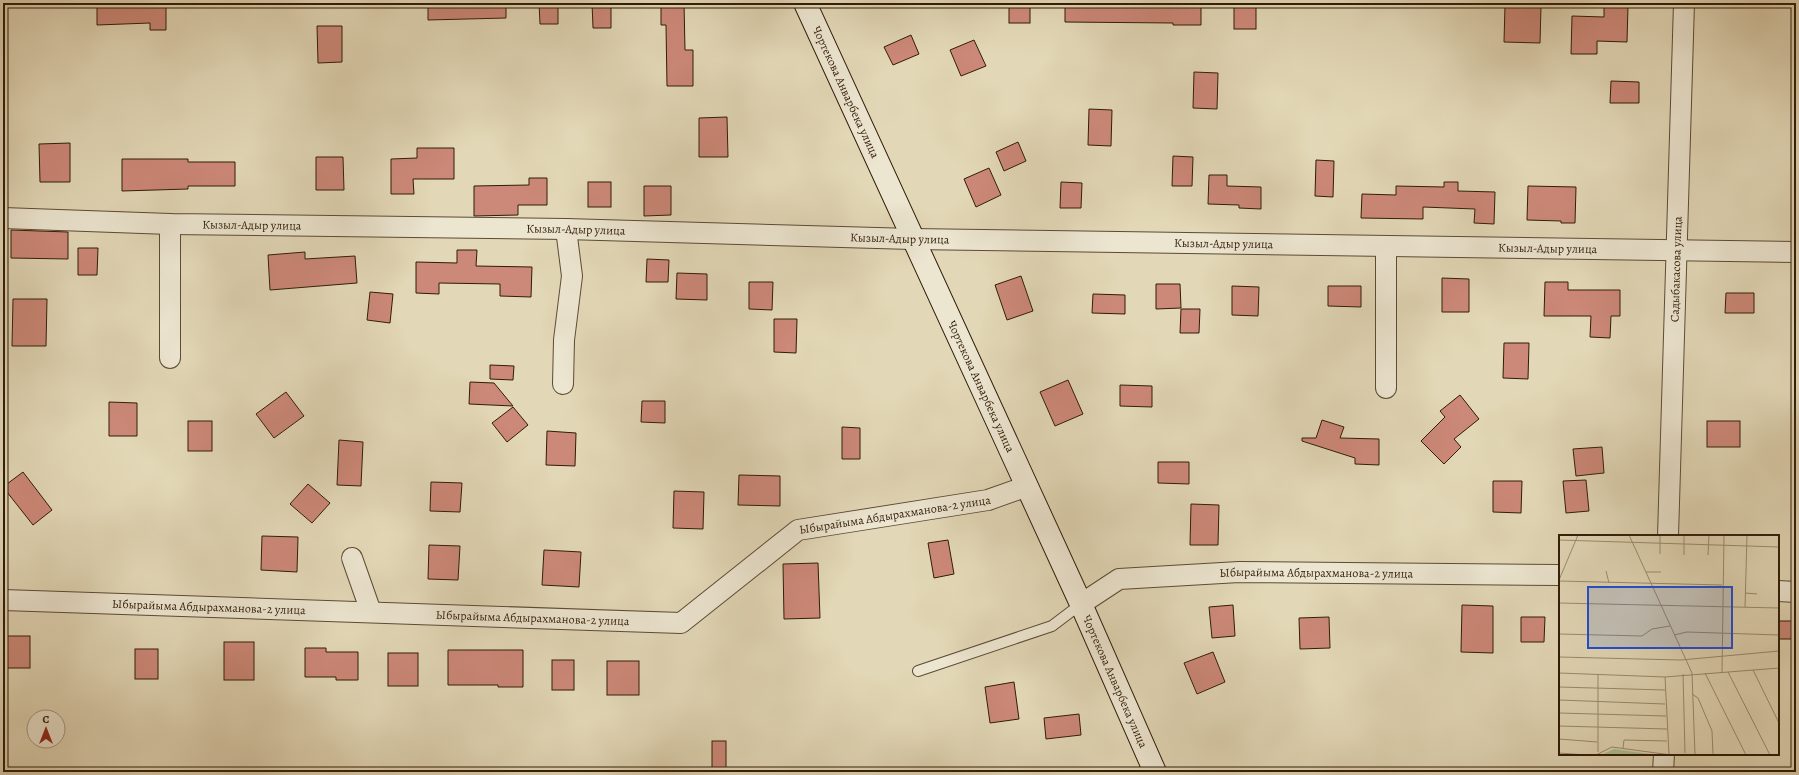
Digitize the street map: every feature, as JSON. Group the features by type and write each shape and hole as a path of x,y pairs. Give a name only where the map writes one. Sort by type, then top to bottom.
{"street":[{"name":"Чортекова Анварбека улица","path":"805,3 912,239 1081,604 1155,772"},
{"name":"Садыбакасова улица","path":"1668,535 1684,3"},
{"name":"Кызыл-Адыр улица","path":"3,218 170,224 566,229 912,239 1796,252"},
{"path":"170,224 170,358"},
{"path":"563,384 564,340 572,276 566,229"},
{"path":"1386,247 1386,388"},
{"name":"Ыбырайыма Абдырахманова-2 улица","path":"3,600 682,623 798,530 988,500 1026,487"},
{"path":"352,558 371,612"},
{"name":"Ыбырайыма Абдырахманова-2 улица","path":"1081,604 1119,579 1239,572 1559,575"},
{"path":"1779,591 1796,592"},
{"path":"1663,772 1664,755"}],"lane":[{"path":"918,671 1052,626 1081,604"}],"building":[{"path":"97,3 166,3 166,30 150,30 150,23 97,25"},
{"path":"428,3 506,3 506,18 428,20"},
{"path":"539,3 558,3 558,24 540,24"},
{"path":"592,3 611,3 611,28 593,28"},
{"path":"661,3 684,3 685,50 693,50 693,86 667,86 666,25 661,25"},
{"path":"1009,3 1030,3 1030,23 1009,23"},
{"path":"1065,3 1201,3 1201,25 1173,25 1173,23 1065,22"},
{"path":"1234,3 1256,3 1256,29 1234,29"},
{"path":"1505,5 1541,6 1540,43 1504,42"},
{"path":"1604,6 1628,6 1627,42 1597,41 1597,54 1571,54 1572,16 1604,17"},
{"path":"317,26 342,26 342,62 318,63"},
{"path":"911,35 919,54 893,65 884,47"},
{"path":"974,40 986,66 961,76 950,50"},
{"path":"1194,72 1218,73 1217,109 1193,108"},
{"path":"1611,81 1639,82 1639,103 1610,103"},
{"path":"1089,109 1112,110 1111,146 1088,145"},
{"path":"727,117 728,157 699,157 699,118"},
{"path":"1018,142 1026,161 1004,171 996,152"},
{"path":"70,143 70,182 40,182 39,144"},
{"path":"417,148 454,148 454,179 413,179 414,194 391,194 391,159 417,158"},
{"path":"1173,156 1193,157 1192,186 1172,186"},
{"path":"316,157 343,157 344,190 316,190"},
{"path":"122,159 188,159 188,162 235,162 235,186 188,186 188,189 122,191"},
{"path":"1316,160 1334,161 1333,197 1315,196"},
{"path":"989,168 1001,195 976,207 964,179"},
{"path":"1209,175 1227,175 1227,186 1261,187 1261,209 1239,208 1239,205 1208,204"},
{"path":"529,178 547,178 547,205 518,205 518,215 474,216 474,186 529,185"},
{"path":"588,182 611,182 611,207 588,207"},
{"path":"1061,182 1082,183 1081,208 1060,208"},
{"path":"1444,182 1458,182 1458,191 1495,192 1494,224 1474,223 1475,209 1423,207 1423,219 1361,218 1362,194 1396,195 1396,186 1444,187"},
{"path":"644,186 671,186 671,215 644,216"},
{"path":"1528,186 1576,187 1575,223 1527,220"},
{"path":"11,230 68,232 68,259 11,258"},
{"path":"78,248 98,248 97,275 78,275"},
{"path":"457,250 477,250 476,266 532,267 531,297 500,296 500,284 439,283 439,294 416,293 416,262 457,263"},
{"path":"305,252 305,259 355,256 357,283 270,290 268,255"},
{"path":"647,259 669,260 668,282 646,282"},
{"path":"677,273 707,274 707,300 676,299"},
{"path":"1021,276 1033,311 1007,320 995,285"},
{"path":"1442,278 1469,279 1469,312 1442,312"},
{"path":"749,282 773,282 772,310 749,309"},
{"path":"1545,282 1568,282 1568,290 1620,290 1620,316 1611,316 1610,338 1590,337 1591,316 1544,316"},
{"path":"1156,284 1180,284 1181,308 1156,309"},
{"path":"1232,286 1259,287 1258,316 1232,315"},
{"path":"1328,286 1361,286 1361,307 1328,306"},
{"path":"370,292 393,294 390,323 367,320"},
{"path":"1726,293 1754,293 1754,313 1725,313"},
{"path":"1093,294 1125,295 1125,314 1092,313"},
{"path":"13,299 47,299 46,346 12,346"},
{"path":"1181,309 1200,309 1199,333 1180,333"},
{"path":"774,319 797,319 796,353 774,352"},
{"path":"1504,343 1529,343 1528,379 1503,378"},
{"path":"490,365 514,366 513,380 490,379"},
{"path":"1068,380 1083,414 1055,426 1040,392"},
{"path":"470,382 494,383 513,406 469,404"},
{"path":"1120,385 1152,386 1152,407 1120,406"},
{"path":"286,392 304,416 274,438 256,414"},
{"path":"1460,395 1479,419 1454,439 1461,447 1444,464 1421,441 1445,417 1440,411"},
{"path":"642,401 665,401 665,423 641,422"},
{"path":"109,402 137,403 137,436 109,436"},
{"path":"513,407 528,425 507,442 492,423"},
{"path":"1322,420 1344,427 1340,438 1379,439 1379,465 1355,464 1355,458 1302,441 1302,438 1316,438"},
{"path":"188,421 212,421 212,451 188,451"},
{"path":"1707,421 1740,421 1740,447 1707,447"},
{"path":"842,427 860,428 860,459 842,459"},
{"path":"547,431 576,433 575,466 546,465"},
{"path":"339,440 363,442 361,486 337,485"},
{"path":"1602,447 1604,473 1576,476 1573,449"},
{"path":"1158,462 1189,462 1189,484 1158,483"},
{"path":"23,472 52,510 33,525 3,487"},
{"path":"739,475 780,476 780,506 738,505"},
{"path":"1586,480 1589,511 1566,513 1563,481"},
{"path":"1493,481 1522,481 1521,513 1493,512"},
{"path":"431,482 462,483 460,512 430,511"},
{"path":"308,484 330,503 312,523 290,504"},
{"path":"674,491 704,492 703,529 673,528"},
{"path":"1191,504 1219,505 1218,545 1190,545"},
{"path":"262,536 298,537 297,572 261,570"},
{"path":"948,540 954,574 934,578 928,543"},
{"path":"429,545 460,546 458,580 428,579"},
{"path":"544,550 581,552 579,587 542,585"},
{"path":"818,563 820,618 784,619 783,564"},
{"path":"1233,605 1235,636 1212,638 1209,607"},
{"path":"1462,605 1493,606 1493,653 1461,652"},
{"path":"1329,617 1330,648 1300,649 1299,618"},
{"path":"1521,617 1545,617 1544,642 1521,642"},
{"path":"1779,621 1796,621 1796,639 1779,639"},
{"path":"3,636 30,636 30,668 3,668"},
{"path":"224,642 254,642 254,680 224,680"},
{"path":"305,648 326,648 326,652 358,652 358,680 336,680 336,677 305,677"},
{"path":"135,649 158,649 158,679 135,679"},
{"path":"448,650 523,650 523,687 498,687 498,685 448,685"},
{"path":"1213,652 1225,682 1197,694 1184,663"},
{"path":"388,653 418,653 418,686 388,686"},
{"path":"552,660 574,660 574,690 552,690"},
{"path":"607,661 639,661 639,695 607,695"},
{"path":"1014,682 1019,719 990,723 985,687"},
{"path":"1079,714 1081,735 1046,739 1044,718"},
{"path":"712,741 726,741 726,772 712,772"}]}
